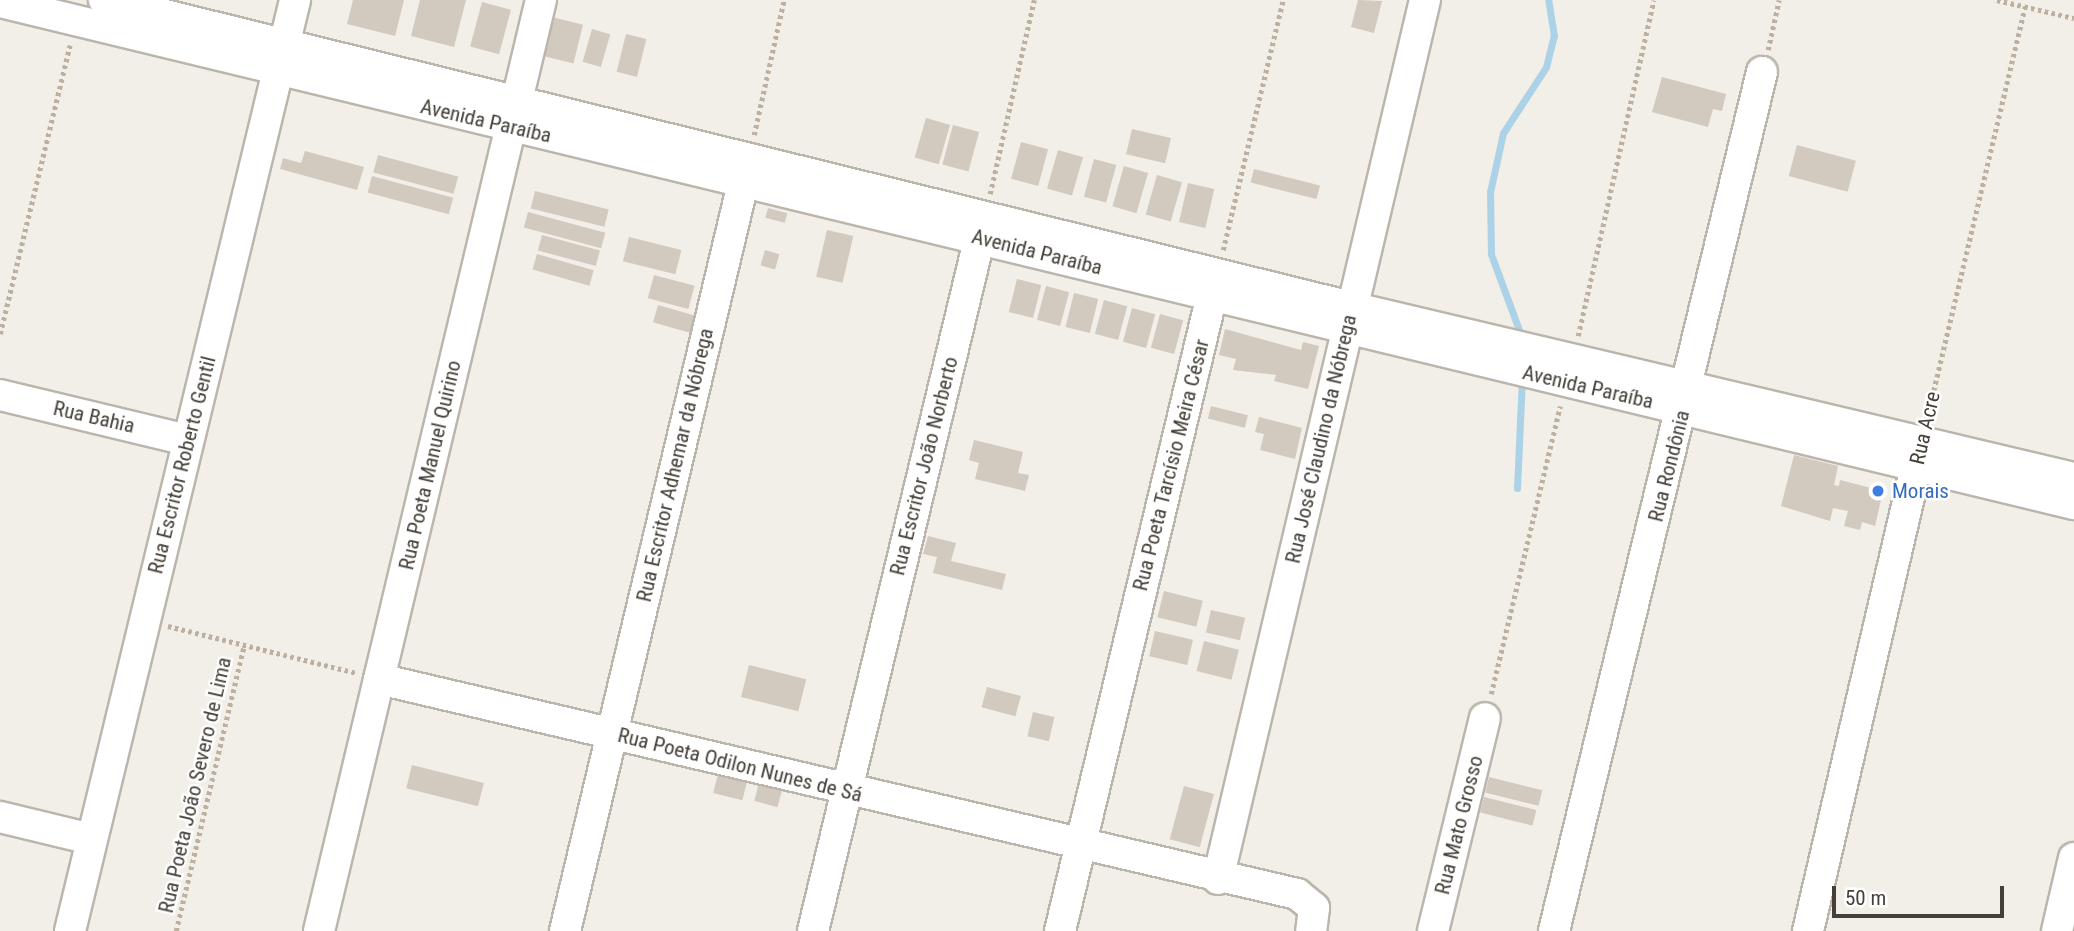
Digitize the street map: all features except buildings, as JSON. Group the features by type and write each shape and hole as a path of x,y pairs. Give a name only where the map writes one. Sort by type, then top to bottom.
{"street":[{"name":"Avenida Paraíba","path":"104,0 282,57"},
{"name":"Rua Escritor Roberto Gentil","path":"70,931 295,0"},
{"name":"Rua Poeta Manuel Quirino","path":"319,931 541,0"},
{"name":"Rua José Claudino da Nóbrega","path":"1218,879 1425,0"},
{"name":"Avenida Paraíba","path":"0,2 76,21 282,57 1514,358 1554,363 1919,452 2074,478"},
{"name":"Rua Rondônia","path":"1554,931 1687,397 1762,72"},
{"name":"Rua Escritor Adhemar da Nóbrega","path":"565,931 746,169"},
{"name":"Rua Escritor João Norberto","path":"813,931 983,227"},
{"name":"Rua Poeta Tarcísio Meira César","path":"1060,931 1215,284"},
{"name":"Rua Bahia","path":"0,395 188,440"},
{"name":"Avenida Paraíba","path":"1919,452 2074,504"},
{"name":"Rua Acre","path":"1808,931 1919,452"},
{"name":"Rua Poeta Odilon Nunes de Sá","path":"379,679 1218,879 1304,897 1314,908 1311,929"},
{"name":"Rua Mato Grosso","path":"1433,931 1485,718"},
{"path":"0,817 92,839"},
{"path":"2057,931 2074,858"}],"path":[{"path":"746,169 784,0"},
{"path":"983,227 1034,0"},
{"path":"1215,284 1283,0"},
{"path":"1762,72 1779,0"},
{"path":"1997,0 2074,18"},
{"name":"Rua Acre","path":"1919,452 2025,7"},
{"path":"0,334 76,21"},
{"path":"144,619 379,679"},
{"name":"Rua Poeta João Severo de Lima","path":"176,931 244,646"}],"waterway":[{"path":"1522,338 1491,254 1490,192 1503,133 1546,67 1554,36 1548,0"},
{"path":"1517,488 1522,377"}],"place":[{"name":"Morais","path":"1878,491"}]}
